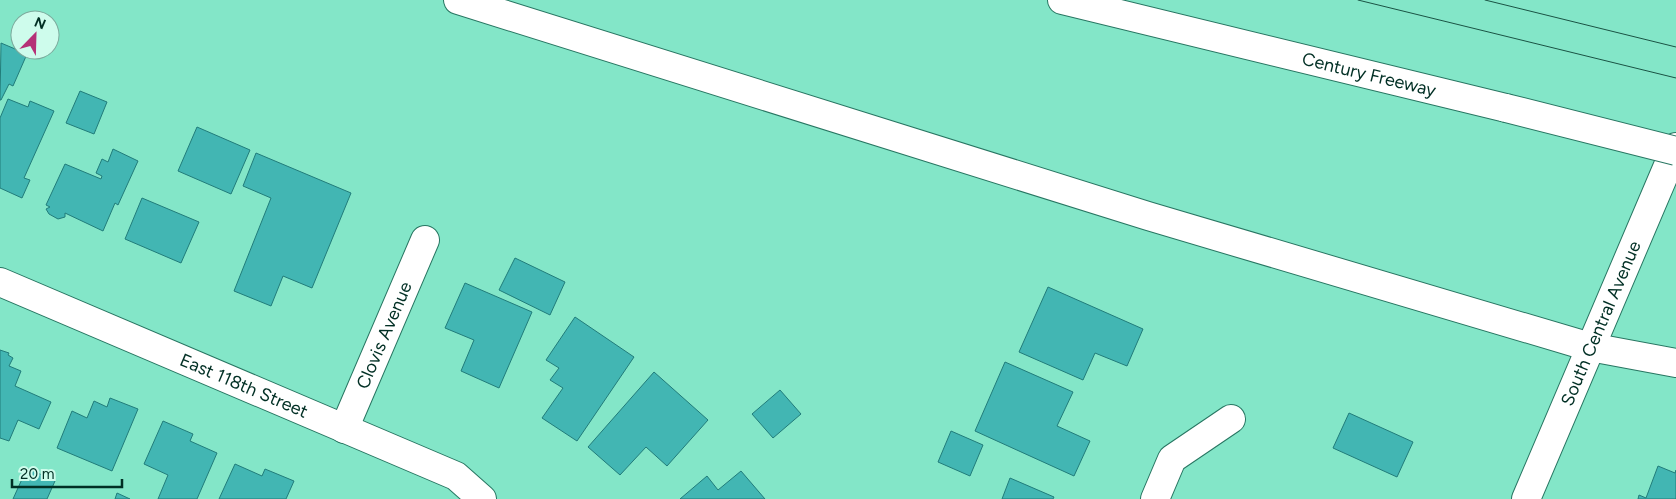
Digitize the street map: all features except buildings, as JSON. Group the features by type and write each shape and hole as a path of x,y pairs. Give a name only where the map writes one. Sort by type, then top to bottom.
{"main road":[{"path":"458,0 1148,216 1590,347 1676,363"},
{"name":"Century Freeway","path":"1062,0 1676,149"},
{"name":"South Central Avenue","path":"1526,499 1676,149"},
{"name":"Clovis Avenue","path":"344,429 425,240"},
{"name":"East 118th Street","path":"0,282 456,476 482,499"},
{"path":"1155,499 1172,459 1231,419"}],"tram line":[{"path":"1358,0 1676,78"},
{"path":"1485,0 1676,47"}]}
